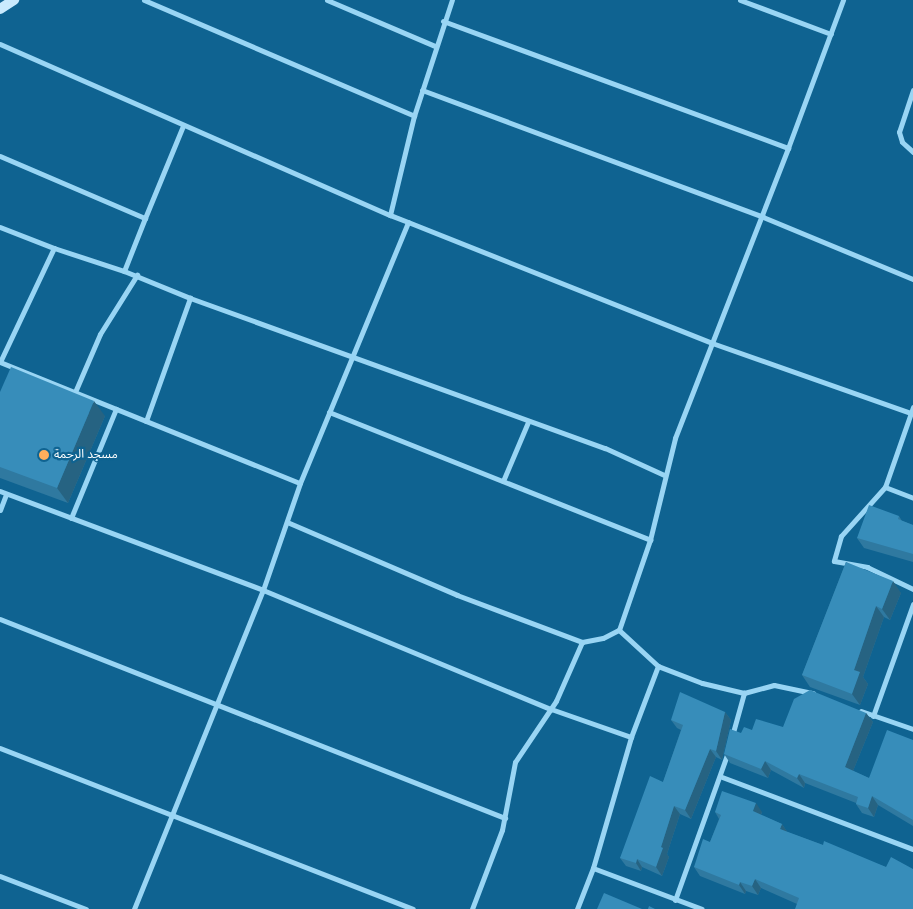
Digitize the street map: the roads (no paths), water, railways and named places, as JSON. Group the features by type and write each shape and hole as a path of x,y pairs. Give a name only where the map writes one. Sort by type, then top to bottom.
{"street":[{"path":"0,9 14,0"},
{"path":"144,0 414,116"},
{"path":"327,0 434,46"},
{"path":"390,215 414,116 434,46 452,0"},
{"path":"740,0 831,34"},
{"path":"287,522 458,595 582,642 603,638 618,630 650,540 664,475 712,343 763,217 843,0"},
{"path":"443,21 788,148"},
{"path":"0,44 183,126 390,215 712,343 912,410 885,487 841,536 834,561 867,567 913,589"},
{"path":"422,90 763,217 913,279"},
{"path":"913,90 899,132 902,142 913,152"},
{"path":"124,271 183,126"},
{"path":"0,156 145,218"},
{"path":"134,909 263,590 300,482 408,222"},
{"path":"0,228 137,275 190,298 353,356 528,422 605,448 664,475"},
{"path":"54,248 0,362 300,482"},
{"path":"75,392 100,334 137,275"},
{"path":"146,421 190,298"},
{"path":"71,518 116,409"},
{"path":"329,412 650,540"},
{"path":"504,482 528,422"},
{"path":"885,487 913,498"},
{"path":"0,491 263,590 551,709 631,737"},
{"path":"0,510 6,494"},
{"path":"873,716 913,604"},
{"path":"0,619 217,707 504,818"},
{"path":"618,630 658,666 702,683 744,693 780,685 818,695"},
{"path":"472,909 504,818 515,762 551,709 582,642"},
{"path":"577,909 593,868 631,737 658,666"},
{"path":"732,740 744,693"},
{"path":"855,709 913,729"},
{"path":"0,748 413,909"},
{"path":"675,900 722,777 729,749"},
{"path":"722,777 913,849"},
{"path":"593,868 702,909"},
{"path":"0,876 86,909"}],"place":[{"name":"مسجد الرحمة","path":"44,455"}]}
